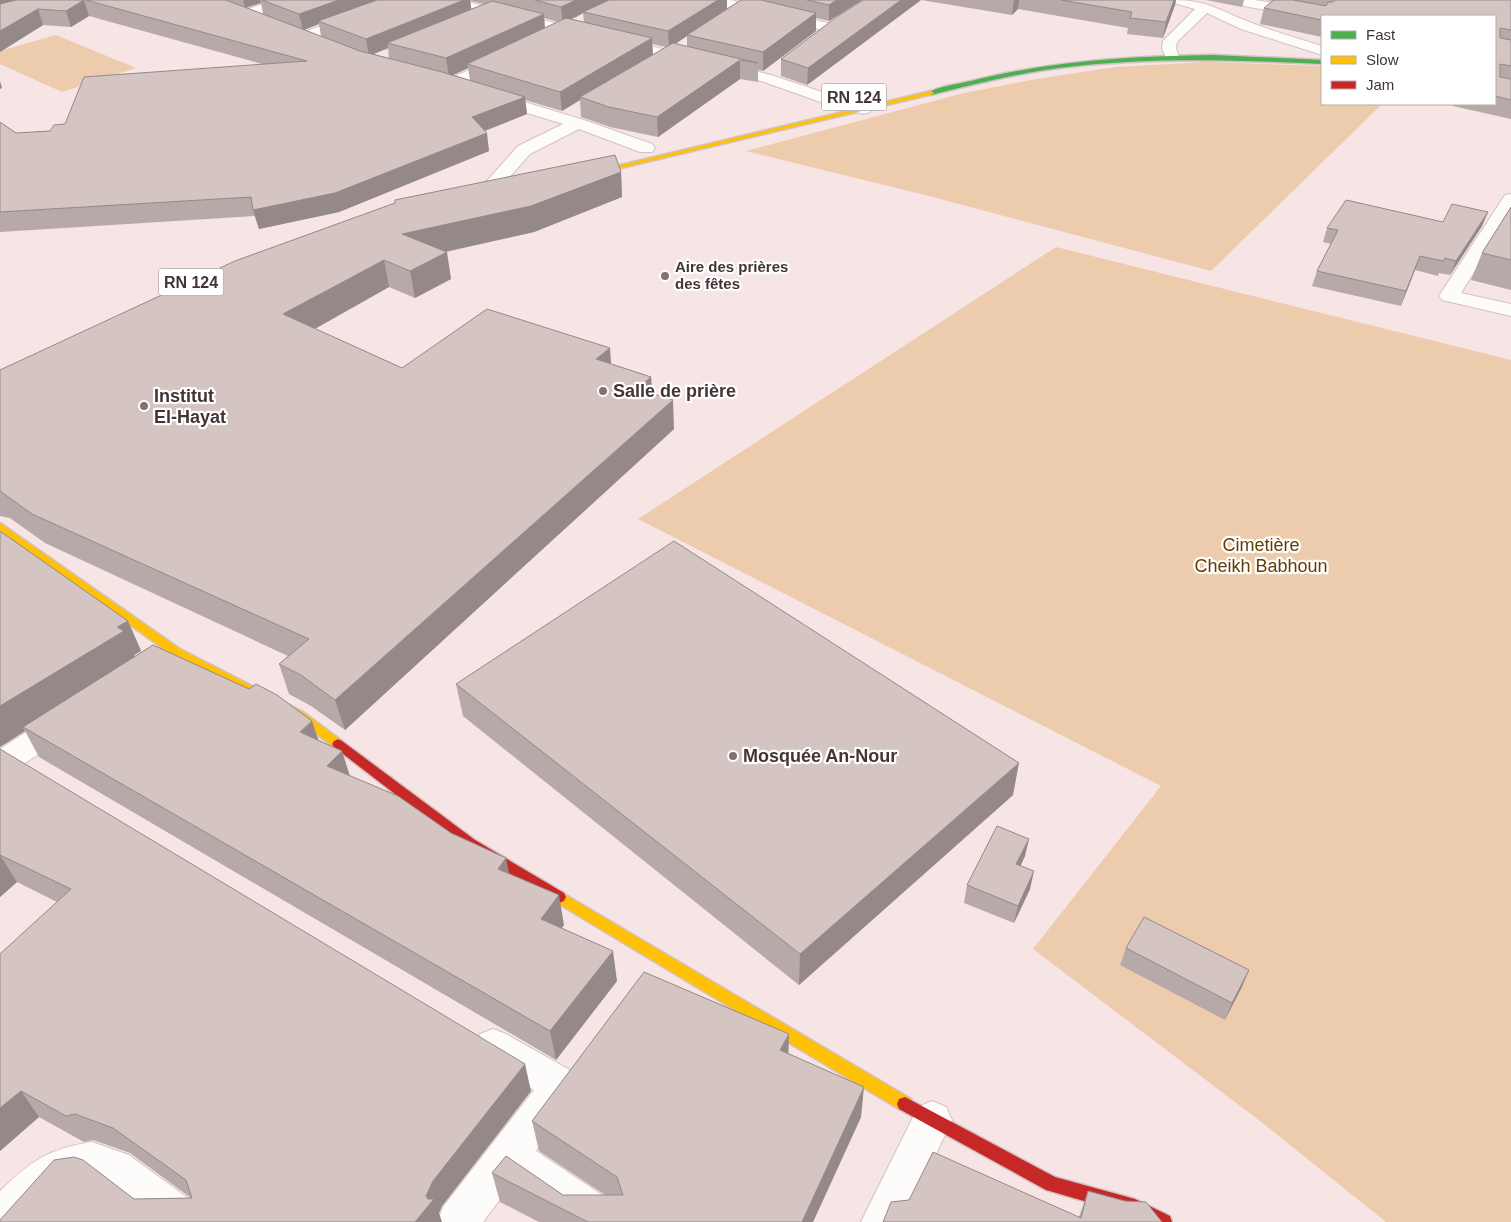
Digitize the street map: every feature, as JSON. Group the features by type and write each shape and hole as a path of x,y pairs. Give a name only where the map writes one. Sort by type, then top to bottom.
{"main road":[{"name":"RN 124","path":"1014,61 1087,53 1267,50 1321,54"},
{"name":"RN 124","path":"568,179 864,102 1029,70 1170,53 1321,62"},
{"name":"RN 124","path":"816,107 835,102"},
{"path":"579,164 651,147"},
{"path":"491,191 511,181"},
{"path":"0,526 176,652 299,715 470,844 650,968 1052,1184 1143,1217"}],"street":[{"path":"244,15 288,0"},
{"path":"303,37 406,0"},
{"path":"442,0 562,30 673,54 766,78 835,102 864,102"},
{"path":"713,0 748,3 831,28"},
{"path":"1179,0 1205,7 1246,26 1321,50"},
{"path":"1228,18 1251,1 1321,16"},
{"path":"473,20 512,3"},
{"path":"726,17 748,3"},
{"path":"1170,53 1172,38 1205,7"},
{"path":"229,9 269,25"},
{"path":"545,39 586,19"},
{"path":"817,39 845,19"},
{"path":"286,31 328,47"},
{"path":"656,64 688,43"},
{"path":"451,84 519,51"},
{"path":"766,78 780,67"},
{"path":"433,80 574,117 651,147"},
{"path":"491,191 524,150 574,117"},
{"path":"1511,200 1449,296 1511,310"},
{"path":"151,668 176,652"},
{"path":"15,765 84,710"},
{"path":"467,1030 561,1086"},
{"path":"458,1222 584,1056"},
{"path":"882,1222 932,1120"},
{"path":"508,1156 605,1222"},
{"path":"0,1219 36,1184 64,1166 92,1161 115,1169 184,1222"}],"green space":[{"path":"56,35 136,68 62,92 0,64 0,51"},
{"path":"1206,62 1321,66 1321,105 1381,105 1211,271 929,196 746,151 964,93 1036,79 1115,67"},
{"name":"Cimetière Cheikh Babhoun","path":"1056,247 1511,360 1511,1222 1386,1222 1260,1121 1033,949 1161,786 638,519"}],"building":[{"path":"16,0 84,0 66,11 38,9 0,31 0,4"},
{"path":"86,0 226,0 360,51 442,72 525,97 472,117 487,133 335,193 253,210 251,197 0,212 0,122 16,133 50,131 54,125 65,124 84,77 307,61"},
{"path":"262,0 339,0 299,14"},
{"path":"377,0 464,0 366,39 318,21"},
{"path":"535,0 576,0 561,7"},
{"path":"609,0 718,0 668,31 583,12"},
{"path":"741,0 761,0 816,13 763,52 687,35"},
{"path":"807,0 837,0 829,5"},
{"path":"863,0 901,0 808,68 781,59 838,16"},
{"path":"1061,0 1174,0 1166,22 1130,18 1132,12"},
{"path":"1274,0 1293,0 1326,6 1328,2 1335,0 1511,0 1511,30 1500,28 1500,38 1511,40 1511,66 1500,64 1500,77 1511,79 1511,100 1496,96 1496,15 1321,15 1321,20 1264,8"},
{"path":"492,1 544,14 446,58 387,43"},
{"path":"566,18 652,38 560,92 467,64"},
{"path":"673,43 758,63 740,60 657,117 609,107 580,97"},
{"path":"615,155 621,172 531,206 402,234 447,252 410,271 384,260 283,314 402,368 487,309 610,348 596,359 651,377 637,389 673,400 335,700 301,675 279,664 309,639 32,514 0,491 0,370 235,261 395,203 395,200"},
{"path":"1346,200 1443,222 1452,204 1488,212 1456,261 1445,258 1443,261 1420,256 1406,291 1317,271 1338,230 1327,228"},
{"path":"1511,207 1511,260 1482,253"},
{"path":"0,531 128,621 117,627 124,631 0,706"},
{"name":"Mosquée An-Nour","path":"674,541 1019,763 800,954 456,684"},
{"path":"153,645 249,689 256,684 277,695 312,721 300,732 342,751 327,766 398,796 451,833 506,858 498,869 559,895 541,919 613,951 550,1031 23,727"},
{"path":"0,749 525,1064 433,1181 426,1196 428,1199 434,1199 415,1222 0,1222 54,1160 74,1157 83,1160 134,1199 192,1198 186,1180 113,1128 75,1114 66,1116 21,1091 0,1108 0,954 71,889 0,855"},
{"path":"997,826 1029,839 1016,864 1034,871 1018,906 967,885"},
{"path":"1144,917 1249,970 1232,1003 1126,948"},
{"path":"644,972 789,1034 780,1050 864,1087 802,1222 588,1222 492,1173 506,1156 563,1195 623,1195 617,1177 532,1121"},
{"path":"933,1152 1081,1218 1088,1191 1125,1201 1146,1202 1162,1222 883,1222 891,1202 909,1200"}],"traffic: fast":[{"path":"931,93 1018,72 1103,61 1213,57 1321,62"}],"traffic: slow":[{"path":"583,175 931,93"},
{"path":"0,526 176,652 299,715 338,744"},
{"path":"559,897 905,1104"}],"traffic: jam":[{"path":"338,744 470,844 559,897"},
{"path":"905,1104 1052,1184 1135,1207 1164,1222"}],"place":[{"name":"Aire des prières des fêtes","path":"665,276"},
{"name":"Salle de prière","path":"603,391"},
{"name":"Institut El-Hayat","path":"144,406"},
{"name":"Mosquée An-Nour","path":"733,756"}]}
